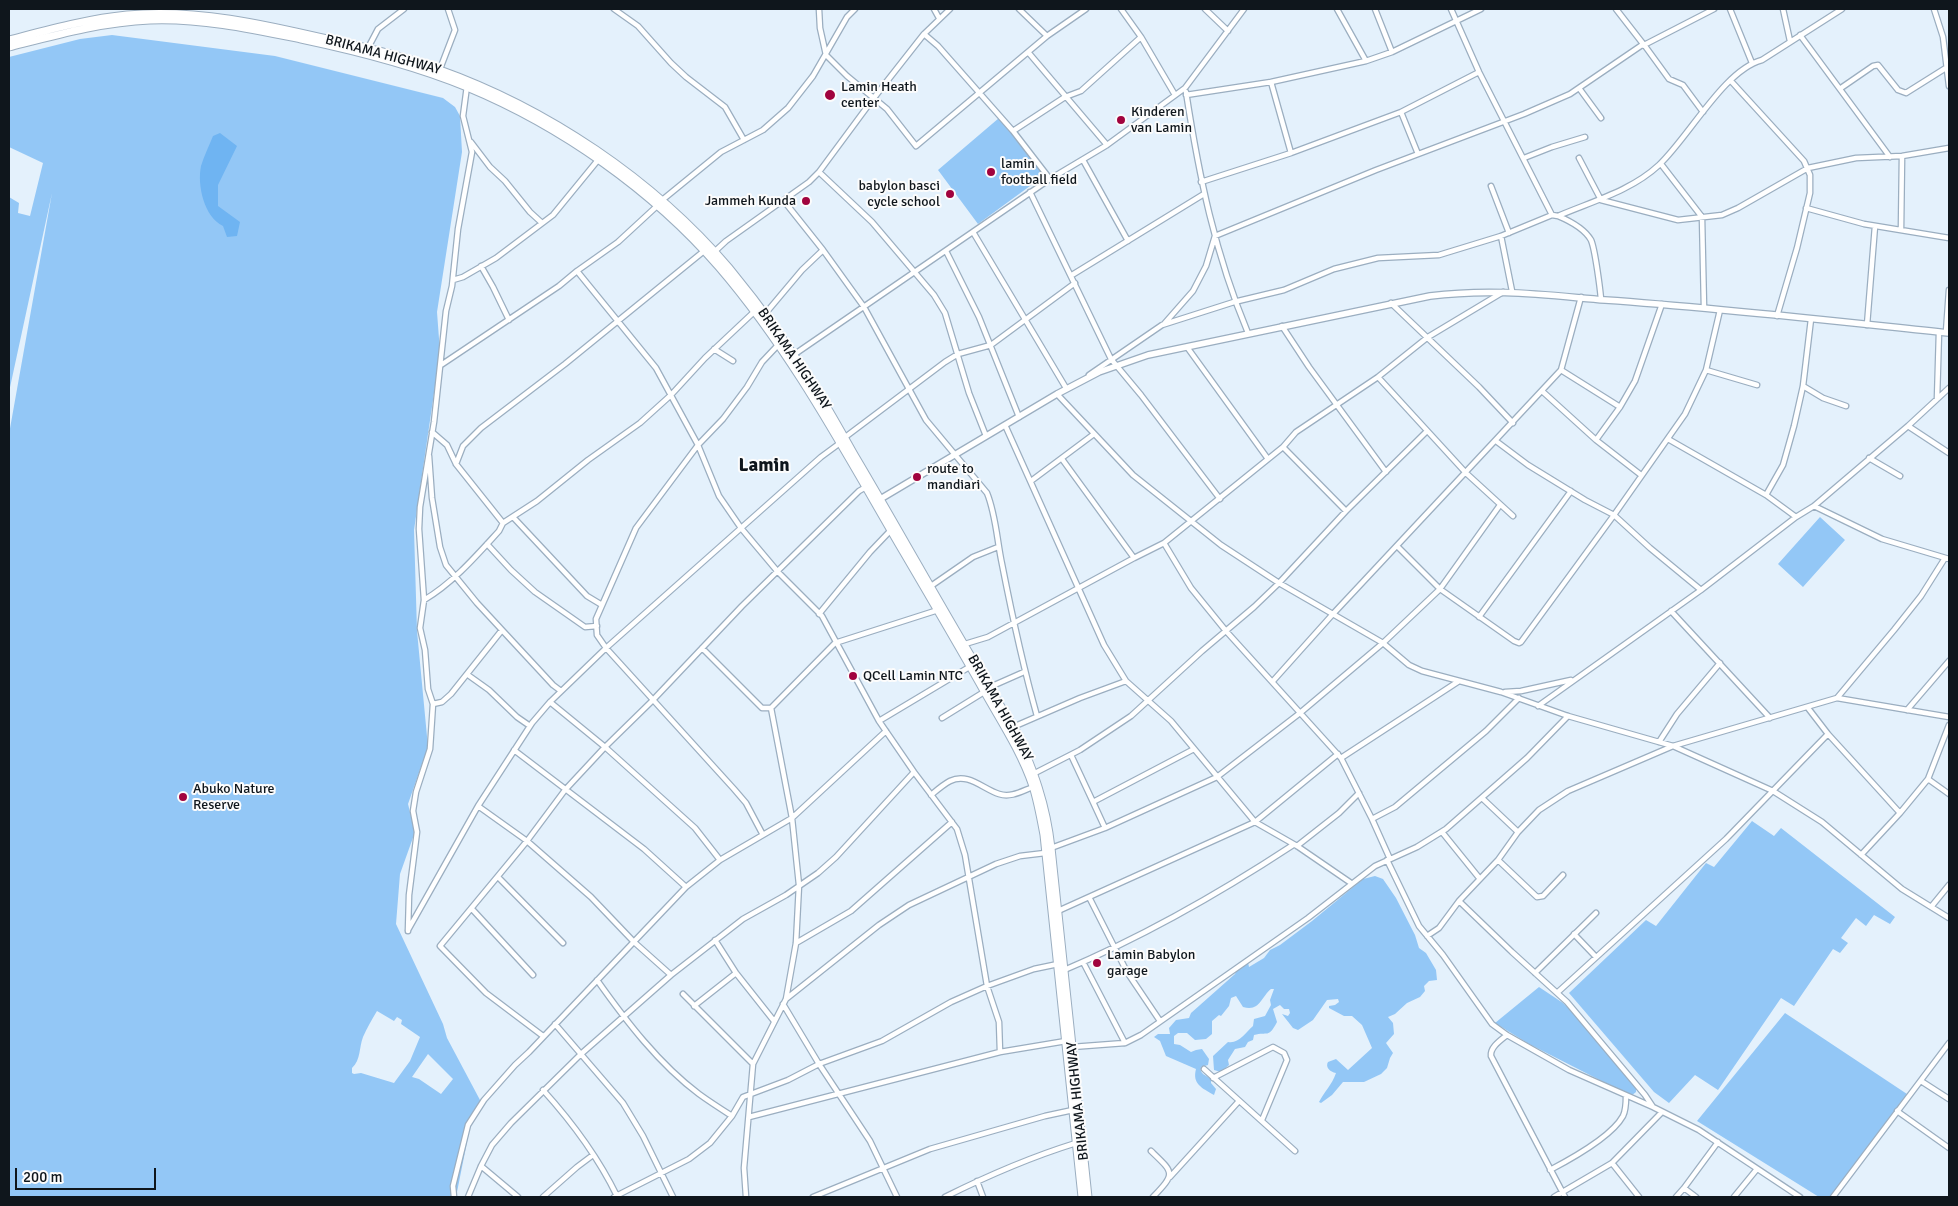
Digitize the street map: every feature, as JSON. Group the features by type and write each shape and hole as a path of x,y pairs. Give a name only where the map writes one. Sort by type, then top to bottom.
{"highway":[{"name":"BRIKAMA HIGHWAY","path":"9,40 128,15 164,14 192,15 274,28 368,48 440,69 468,84 548,128 598,160 659,204"},
{"name":"BRIKAMA HIGHWAY","path":"9,47 68,28 154,20 189,21 272,33 392,60 468,84 525,109 576,137 633,179 709,253 765,314 792,357 820,396 866,487 878,501 891,530 970,666 1013,727 1035,773 1046,817 1051,848 1064,991 1088,1197"},
{"name":"BRIKAMA HIGHWAY","path":"709,253 779,344 792,357"},
{"name":"BRIKAMA HIGHWAY","path":"842,440 965,644 1018,751 1033,787 1042,826 1058,964 1062,972"},
{"name":"BRIKAMA HIGHWAY","path":"1064,991 1066,1041 1082,1197"}],"main road":[{"path":"878,501 1066,388 1116,365 1187,346 1391,303 1443,294 1504,291 1662,304 1945,332"}],"street":[{"path":"368,48 378,29 404,9"},
{"path":"440,69 455,30 448,9"},
{"path":"614,9 638,26 671,63 725,108 744,140"},
{"path":"819,9 820,28 826,55 873,99 887,109 916,146 1047,36 1086,9"},
{"path":"441,365 559,286 618,242 659,204 721,152 763,130 788,108 802,91 826,55 847,17 856,9"},
{"path":"934,9 939,18"},
{"path":"456,464 463,446 481,428 565,364 617,321 709,253 784,201 819,172 924,34 950,9"},
{"path":"1019,9 1047,36"},
{"path":"1121,9 1141,37 1175,96"},
{"path":"1205,9 1228,31"},
{"path":"792,357 1030,192 1107,145 1175,96 1185,88 1244,9"},
{"path":"1336,9 1366,61"},
{"path":"1375,9 1392,52"},
{"path":"1451,9 1479,72 1555,215 1577,225 1590,240 1601,299"},
{"path":"1186,95 1271,82 1366,61 1392,52 1481,9"},
{"path":"1616,9 1669,79 1683,85 1703,112"},
{"path":"1215,236 1505,121 1579,88 1642,45 1714,9"},
{"path":"1730,9 1752,63"},
{"path":"1783,9 1790,40"},
{"path":"1162,325 1234,302 1284,290 1334,269 1378,258 1439,255 1501,236 1601,200 1644,177 1661,164 1703,112 1731,81 1752,63 1762,60 1790,40 1842,9"},
{"path":"1934,9 1943,37 1949,86"},
{"path":"924,34 938,46 1013,131 1050,179"},
{"path":"1800,35 1890,157"},
{"path":"1013,131 1065,97 1081,91 1141,37"},
{"path":"1028,52 1107,145"},
{"path":"1840,88 1873,66 1878,65 1900,91 1906,93 1948,66"},
{"path":"1201,182 1291,153 1401,112 1479,72"},
{"path":"1731,81 1808,168 1810,183 1806,208 1778,316"},
{"path":"1271,82 1291,153"},
{"path":"468,84 463,116 472,152 443,330 441,365 420,507 419,529 424,600 420,628 425,650 428,689 433,704 430,749 416,792 414,812 416,832 409,895 408,931 478,806 530,726 561,691 606,648 842,440 958,354 991,345 1075,283"},
{"path":"1185,88 1204,194 1234,302 1248,333"},
{"path":"1579,88 1600,118"},
{"path":"1401,112 1418,154"},
{"path":"1524,158 1585,137"},
{"path":"469,139 490,167 505,180 530,212 542,223"},
{"path":"1579,158 1601,200 1678,220 1722,215 1738,208 1808,168 1848,160 1902,156 1949,148"},
{"path":"1901,230 1902,156"},
{"path":"452,280 463,277 496,258 553,215 569,198 598,160"},
{"path":"1083,160 1128,241"},
{"path":"1661,164 1702,217 1704,308"},
{"path":"819,172 872,222 934,295 945,313 970,393 986,436"},
{"path":"1491,186 1509,233"},
{"path":"1030,192 1072,275 1111,359 1147,402 1220,499"},
{"path":"1072,275 1204,194"},
{"path":"784,201 823,250 864,307 926,420 953,455 987,493 991,502 998,547 1024,672 1037,716"},
{"path":"1806,208 1875,226 1949,238"},
{"path":"1867,325 1875,226"},
{"path":"973,232 1066,388"},
{"path":"1084,379 1162,325 1193,290 1206,266 1215,236"},
{"path":"1501,236 1512,292"},
{"path":"765,314 802,270 823,250"},
{"path":"946,252 980,317 1019,417"},
{"path":"481,266 509,320"},
{"path":"577,272 656,368 698,445 719,496 741,528 778,572 819,614 879,721 957,829 966,855 987,986 999,1022 1000,1052"},
{"path":"1937,399 1949,290"},
{"path":"965,644 988,637 1014,624 1164,543 1283,447 1296,432 1378,377 1428,338 1504,291"},
{"path":"1273,682 1332,615 1561,370 1582,297"},
{"path":"1391,303 1513,423"},
{"path":"1596,440 1636,382 1662,304"},
{"path":"1397,546 1440,589 1517,643 1521,642 1685,414 1706,370 1720,310"},
{"path":"424,600 438,592 454,577 499,531 503,523 537,502 588,460 640,423 671,395 714,349 754,311"},
{"path":"1766,495 1783,465 1803,386 1811,319"},
{"path":"1282,326 1336,405 1386,472"},
{"path":"764,834 746,803 606,648 598,635 596,619 636,528 698,445 723,419 747,387 762,362 779,344"},
{"path":"1187,346 1268,459"},
{"path":"714,349 733,361"},
{"path":"1561,370 1620,407"},
{"path":"1706,370 1757,385"},
{"path":"1378,377 1466,473 1513,516"},
{"path":"1803,386 1823,398 1846,406"},
{"path":"1538,706 1701,590 1796,517 1814,506 1948,390"},
{"path":"1542,391 1596,440 1641,475"},
{"path":"1057,394 1133,475 1221,545 1279,583 1382,643 1409,665 1422,671 1501,692 1568,716 1673,746 1773,791 1822,822 1902,889 1949,918"},
{"path":"1005,425 1104,645 1126,681 1170,721 1255,822 1295,845 1351,883"},
{"path":"1908,426 1949,453"},
{"path":"1035,773 1071,755 1131,716 1279,583 1346,511 1427,431"},
{"path":"432,432 447,445 456,464 503,523"},
{"path":"1031,481 1094,434"},
{"path":"1668,439 1766,495 1796,517"},
{"path":"1496,441 1528,465 1614,515 1701,590"},
{"path":"429,447 432,498 440,546 446,565 454,577 502,630 553,685 561,691"},
{"path":"1283,447 1346,511"},
{"path":"1869,458 1900,476"},
{"path":"1062,459 1134,558"},
{"path":"543,1036 486,993 440,946 498,877 566,790 605,746 742,606 858,491 866,487"},
{"path":"1479,616 1571,491"},
{"path":"1051,848 1105,828 1217,777 1300,713 1382,643 1440,589 1500,505"},
{"path":"1814,506 1882,539 1947,559 1921,596 1836,698"},
{"path":"513,517 587,596 602,605"},
{"path":"819,614 870,552 891,530"},
{"path":"1164,543 1192,588 1226,631 1339,756 1372,819 1419,926 1443,955 1492,1024 1507,1035 1569,1070 1699,1130 1800,1197"},
{"path":"487,544 517,576 547,602 585,627 597,626"},
{"path":"931,586 974,557 998,547"},
{"path":"702,648 762,708 771,708 835,643 938,610"},
{"path":"1671,611 1770,718"},
{"path":"433,704 442,702 468,675 474,664 502,630"},
{"path":"1907,710 1949,661"},
{"path":"1660,742 1677,714 1720,663"},
{"path":"879,721 970,666"},
{"path":"942,718 987,689 1024,672"},
{"path":"468,675 489,690 524,723 530,726"},
{"path":"1501,692 1521,691 1575,679"},
{"path":"1013,727 1080,698 1126,681"},
{"path":"1058,911 1255,822 1339,756 1459,681"},
{"path":"1372,819 1395,807 1486,731 1519,698"},
{"path":"1426,936 1439,928 1459,901 1498,860 1518,832 1539,810 1568,791 1673,746 1808,708 1836,698 1949,717"},
{"path":"550,702 605,746 695,828 720,860"},
{"path":"746,1197 744,1168 750,1117 749,1095 753,1064 784,1002 796,943 799,885 792,818 771,708"},
{"path":"1808,708 1828,734 1900,813"},
{"path":"1072,1047 1125,1043 1160,1021 1308,918 1351,883 1388,859 1416,847 1442,832 1528,758 1568,716"},
{"path":"1861,855 1928,779 1949,726"},
{"path":"454,1197 453,1186 468,1125 484,1100 543,1036 686,887 720,860 792,818 886,731"},
{"path":"1558,992 1726,839 1828,734"},
{"path":"1093,802 1194,749"},
{"path":"514,750 644,849 686,887"},
{"path":"1071,755 1105,828"},
{"path":"468,1197 481,1166 498,1138 543,1090 622,1016 715,940 743,919 786,895 818,874 836,858 914,772"},
{"path":"931,795 951,780 962,779 971,780 1000,794 1015,794 1033,787"},
{"path":"1928,779 1949,794"},
{"path":"1062,972 1116,947 1206,899 1295,845 1339,813 1359,793"},
{"path":"1482,798 1518,832"},
{"path":"478,806 527,841 591,897 634,942 671,975"},
{"path":"796,943 851,911 952,822"},
{"path":"1442,832 1480,879"},
{"path":"784,1002 879,925 910,905 969,875 1020,856 1045,853"},
{"path":"1498,860 1537,897 1542,896 1563,875"},
{"path":"498,877 563,943"},
{"path":"1931,907 1949,885"},
{"path":"1090,897 1127,972 1160,1021"},
{"path":"1459,901 1558,992 1645,1095 1652,1107"},
{"path":"472,909 533,975"},
{"path":"1535,972 1596,913"},
{"path":"1574,934 1596,957"},
{"path":"715,940 736,973 774,1021"},
{"path":"1083,962 1125,1043"},
{"path":"543,1090 572,1123 607,1175 616,1197 689,1159 700,1151 710,1143 732,1116 743,1097 788,1080 819,1064 882,1041 951,1002 987,986 1034,969 1058,964"},
{"path":"694,1006 736,973"},
{"path":"597,980 622,1016 683,1080 699,1094 732,1116"},
{"path":"683,994 753,1064"},
{"path":"784,1002 819,1064 870,1140 882,1169 897,1197"},
{"path":"555,1024 623,1103 644,1136 672,1197"},
{"path":"1507,1035 1493,1047 1490,1052 1491,1056 1565,1197"},
{"path":"750,1117 1000,1052 1066,1041"},
{"path":"1833,1197 1897,1111 1947,1050 1949,1043"},
{"path":"1213,1078 1273,1047 1284,1053 1287,1060 1262,1120"},
{"path":"1204,1069 1295,1151"},
{"path":"1921,1081 1949,1099"},
{"path":"1550,1170 1596,1143 1610,1130 1623,1116 1626,1096"},
{"path":"1153,1197 1239,1101"},
{"path":"813,1197 826,1195 930,1149 1045,1116 1073,1110"},
{"path":"1897,1111 1949,1148"},
{"path":"1554,1197 1612,1163 1662,1112"},
{"path":"1676,1197 1718,1142"},
{"path":"945,1197 977,1181 1076,1143"},
{"path":"1151,1151 1168,1167 1170,1177"},
{"path":"543,1197 593,1155"},
{"path":"1612,1163 1639,1197"},
{"path":"481,1166 518,1197"},
{"path":"1734,1197 1757,1169"},
{"path":"977,1181 983,1197"},
{"path":"1684,1188 1696,1197"}],"shaded area":[{"name":"Abuko Nature Reserve","path":"112,35 275,56 443,98 455,107 460,116 462,152 437,312 440,352 414,530 417,631 428,747 408,804 415,832 400,874 396,924 443,1024 447,1038 481,1104 470,1127 456,1197 9,1197 9,434 52,193 9,392 9,197 19,203 18,213 30,216 43,163 9,147 9,57 80,39","holes":["377,1011 394,1021 397,1017 402,1020 401,1024 420,1037 410,1061 394,1083 361,1073 352,1073 363,1037","428,1054 453,1079 441,1094 419,1079 412,1077"]},
{"name":"lamin football field","path":"999,118 1045,175 978,224 938,170"},
{"path":"220,133 237,146 218,185 218,206 240,222 237,236 227,237 223,226 216,222 207,208 201,191 200,174 202,162 213,136"},
{"path":"1820,517 1845,540 1803,587 1778,564"},
{"path":"1752,821 1774,836 1781,828 1895,917 1890,924 1874,915 1866,926 1856,918 1841,938 1848,943 1840,953 1833,949 1794,1006 1781,998 1718,1090 1695,1075 1669,1103 1654,1092 1569,993 1646,920 1656,926 1706,863 1714,867"},
{"path":"1375,876 1383,879 1396,898 1415,935 1419,948 1426,953 1436,970 1437,980 1429,981 1424,986 1425,991 1420,997 1407,1003 1395,1014 1388,1017 1393,1023 1394,1034 1386,1043 1393,1053 1387,1068 1381,1074 1364,1082 1343,1082 1332,1095 1321,1103 1319,1102 1336,1073 1329,1069 1327,1066 1328,1062 1336,1059 1348,1070 1372,1048 1362,1025 1352,1016 1344,1016 1329,1008 1329,1006 1339,1002 1338,999 1327,1000 1313,1020 1298,1030 1293,1028 1282,1014 1288,1016 1290,1013 1289,1009 1284,1009 1280,1005 1273,1009 1277,1022 1272,1031 1254,1035 1253,1040 1248,1042 1245,1047 1235,1049 1228,1060 1229,1065 1221,1072 1214,1070 1213,1056 1228,1042 1242,1037 1253,1026 1254,1019 1265,1016 1271,1005 1270,1000 1274,989 1268,992 1257,1006 1249,1008 1243,1007 1236,996 1231,998 1229,1006 1221,1016 1219,1015 1212,1021 1212,1034 1206,1039 1195,1040 1187,1033 1178,1033 1174,1036 1174,1044 1180,1045 1191,1052 1202,1049 1209,1059 1208,1065 1201,1067 1201,1069 1202,1073 1211,1079 1211,1083 1216,1089 1214,1095 1199,1085 1195,1078 1196,1069 1166,1056 1160,1041 1154,1037 1158,1034 1170,1034 1169,1028 1176,1020 1189,1018 1191,1013 1235,974 1237,969 1248,962 1249,967 1264,958 1270,950 1280,945 1312,921 1363,879"},
{"path":"1539,987 1563,1003 1581,1020 1636,1087 1636,1092 1631,1096 1529,1044 1495,1023"},
{"path":"1785,1013 1907,1094 1831,1197 1819,1197 1697,1121"}],"place":[{"name":"Lamin Heath center","path":"830,95"},
{"name":"Kinderen van Lamin","path":"1121,120"},
{"name":"lamin football field","path":"991,172"},
{"name":"babylon basci cycle school","path":"950,194"},
{"name":"Jammeh Kunda","path":"806,201"},
{"name":"route to mandiari","path":"917,477"},
{"name":"QCell Lamin NTC","path":"853,676"},
{"name":"Abuko Nature Reserve","path":"183,797"},
{"name":"Lamin Babylon garage","path":"1097,963"}],"district":[{"name":"Lamin","path":"764,466"}]}
